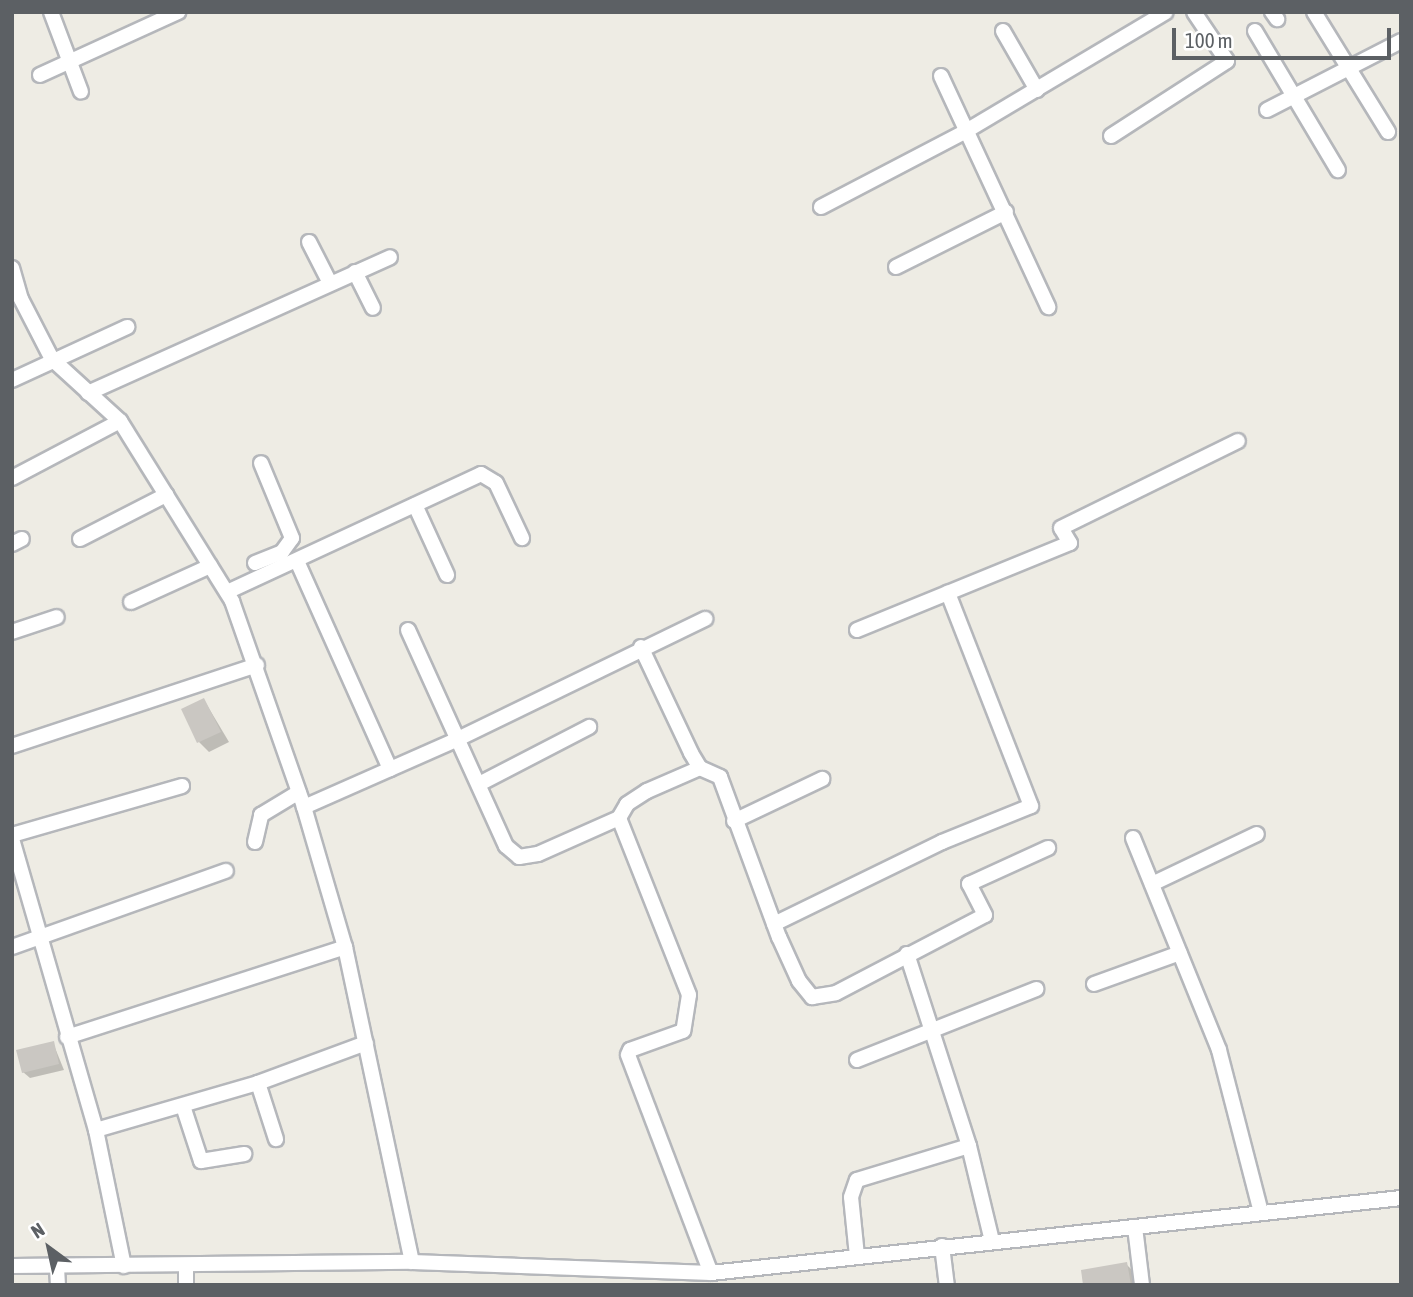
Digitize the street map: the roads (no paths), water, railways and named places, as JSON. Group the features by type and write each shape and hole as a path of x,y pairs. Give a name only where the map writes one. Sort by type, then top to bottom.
{"street":[{"path":"51,12 81,92"},
{"path":"40,75 178,12"},
{"path":"821,207 968,130 1166,12"},
{"path":"1111,136 1227,61 1195,12"},
{"path":"1314,12 1388,132"},
{"path":"1003,31 1037,90"},
{"path":"1255,31 1338,170"},
{"path":"1267,110 1347,65 1401,41"},
{"path":"941,76 1048,307"},
{"path":"896,267 1006,212"},
{"path":"309,242 330,283"},
{"path":"88,393 390,257"},
{"path":"12,268 21,299 52,359 120,421 226,592 257,665 304,807 345,947 412,1262"},
{"path":"355,272 373,307"},
{"path":"12,380 52,359 127,327"},
{"path":"12,478 120,421"},
{"path":"858,630 1070,543 1061,528 1238,441"},
{"path":"261,463 292,538 289,559 390,769"},
{"path":"226,592 289,559 481,474 491,477 522,538"},
{"path":"80,539 166,495"},
{"path":"415,505 447,575"},
{"path":"254,563 289,559"},
{"path":"131,602 210,566"},
{"path":"774,924 942,842 1031,806 948,593"},
{"path":"12,632 57,617"},
{"path":"304,807 458,739 641,647 705,618"},
{"path":"408,630 481,783 506,846 519,857 538,854 619,818 627,804 647,791 700,768 716,771 774,924 799,981 812,997 836,993 985,915 969,884 1048,848"},
{"path":"641,647 700,768"},
{"path":"12,746 257,665"},
{"path":"481,783 589,727"},
{"path":"734,821 822,779"},
{"path":"124,1266 96,1130 67,1037 43,937 12,837 182,786"},
{"path":"255,842 261,816 299,792"},
{"path":"619,818 689,995 683,1031 630,1050 628,1055 711,1273"},
{"path":"1152,884 1257,834"},
{"path":"1133,838 1225,1069 1261,1212"},
{"path":"12,947 226,871"},
{"path":"67,1037 345,947"},
{"path":"1094,984 1180,953"},
{"path":"907,954 935,1032 970,1146 992,1241"},
{"path":"857,1060 935,1032 1036,989"},
{"path":"96,1130 258,1083 366,1043"},
{"path":"258,1083 276,1139"},
{"path":"183,1106 201,1161 244,1154"},
{"path":"858,1256 851,1197 858,1180 970,1146"},
{"path":"12,1266 412,1262 667,1278 1401,1198"},
{"path":"1135,1227 1142,1285"},
{"path":"942,1246 947,1285"},
{"path":"186,1265 186,1285"},
{"path":"57,1267 58,1285"}]}
